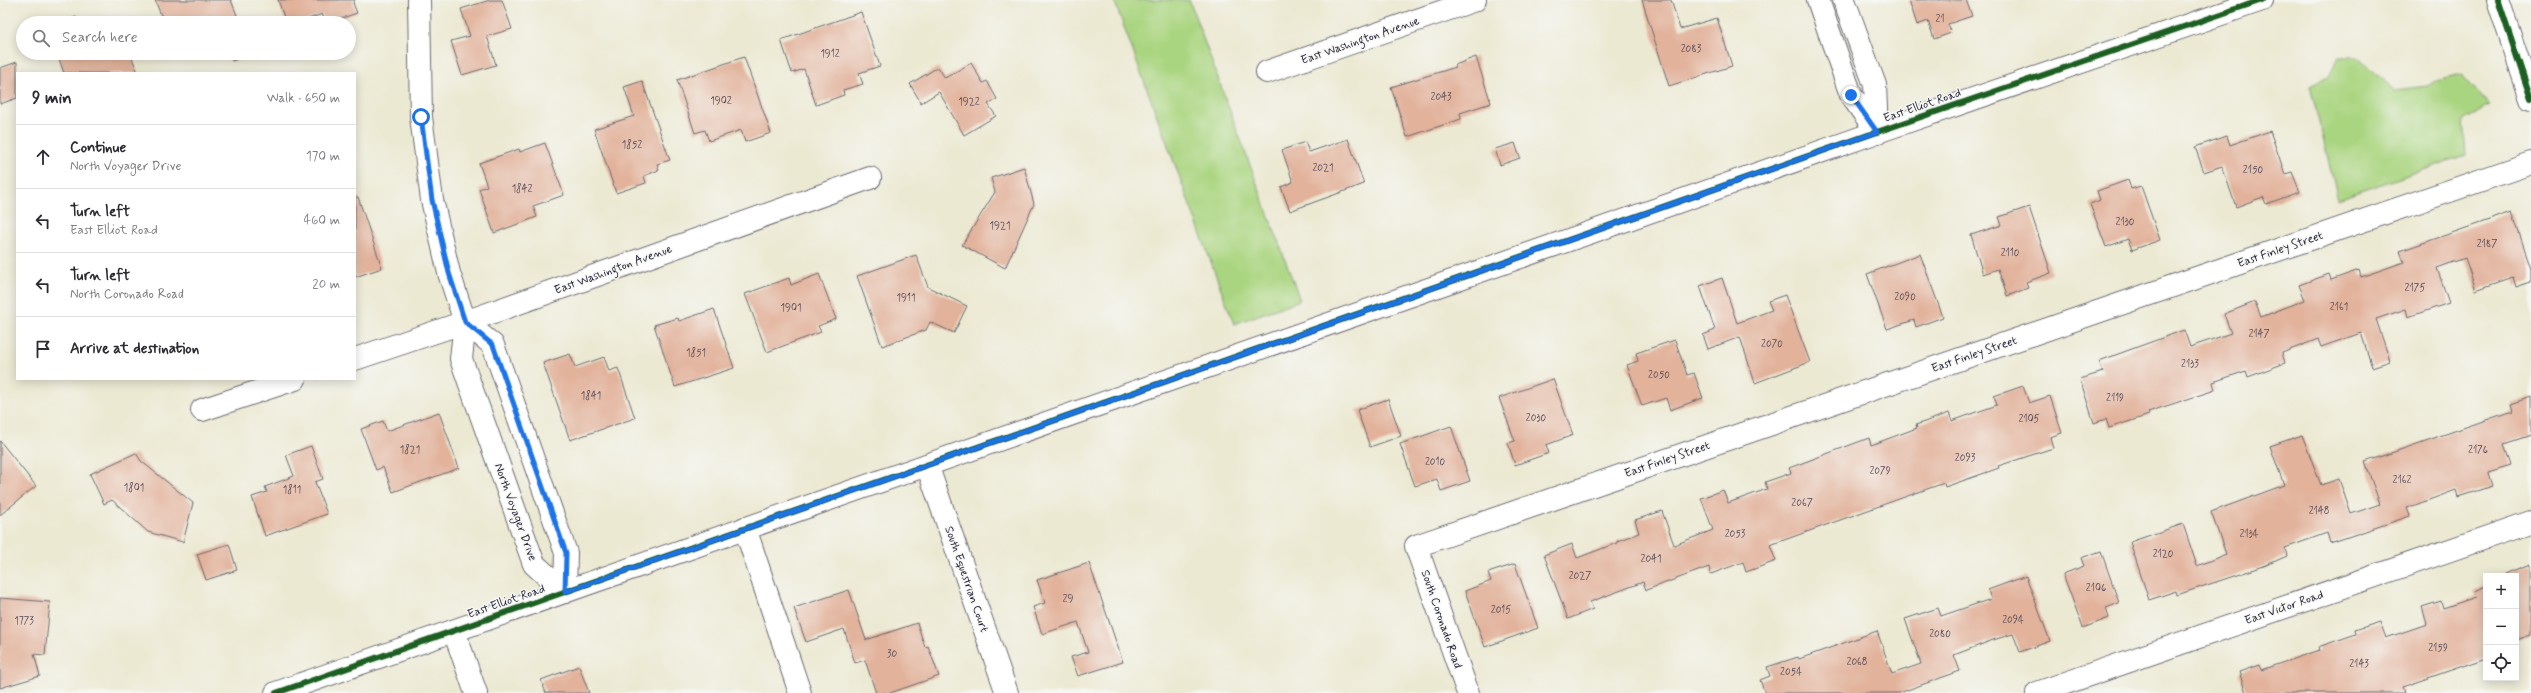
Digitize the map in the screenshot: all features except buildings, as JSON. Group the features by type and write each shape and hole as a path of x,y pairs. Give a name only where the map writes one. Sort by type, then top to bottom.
{"street":[{"name":"North Voyager Drive","path":"419,0 421,117 432,200 449,273 465,322 461,359 534,564 565,592"},
{"name":"East Washington Avenue","path":"1268,72 1474,0"},
{"path":"1818,0 1851,95 1877,132"},
{"path":"1844,0 1875,85 1877,132"},
{"name":"East Elliot Road","path":"276,693 1877,132 2262,0"},
{"path":"2498,0 2531,99"},
{"name":"East Finley Street","path":"1416,546 2531,162"},
{"name":"East Washington Avenue","path":"356,359 465,322 870,178"},
{"path":"465,322 493,345 566,553 565,592"},
{"path":"202,410 292,380"},
{"name":"South Equestrian Court","path":"927,465 1007,693"},
{"name":"East Victor Road","path":"2037,693 2531,522"},
{"path":"745,528 800,693"},
{"name":"South Coronado Road","path":"1416,546 1468,693"},
{"path":"454,631 476,693"}],"green space":[{"path":"1114,0 1189,0 1300,300 1234,324"},
{"path":"2339,57 2357,57 2395,90 2428,86 2436,80 2461,74 2489,105 2463,120 2466,155 2338,199 2310,86 2329,76"}],"cycle path":[{"path":"276,693 1877,132 2262,0"},
{"path":"2498,0 2531,99"}],"route":[{"path":"421,117 432,200 449,273 465,322 493,345 566,553 565,592 1877,132 1851,95"}]}
